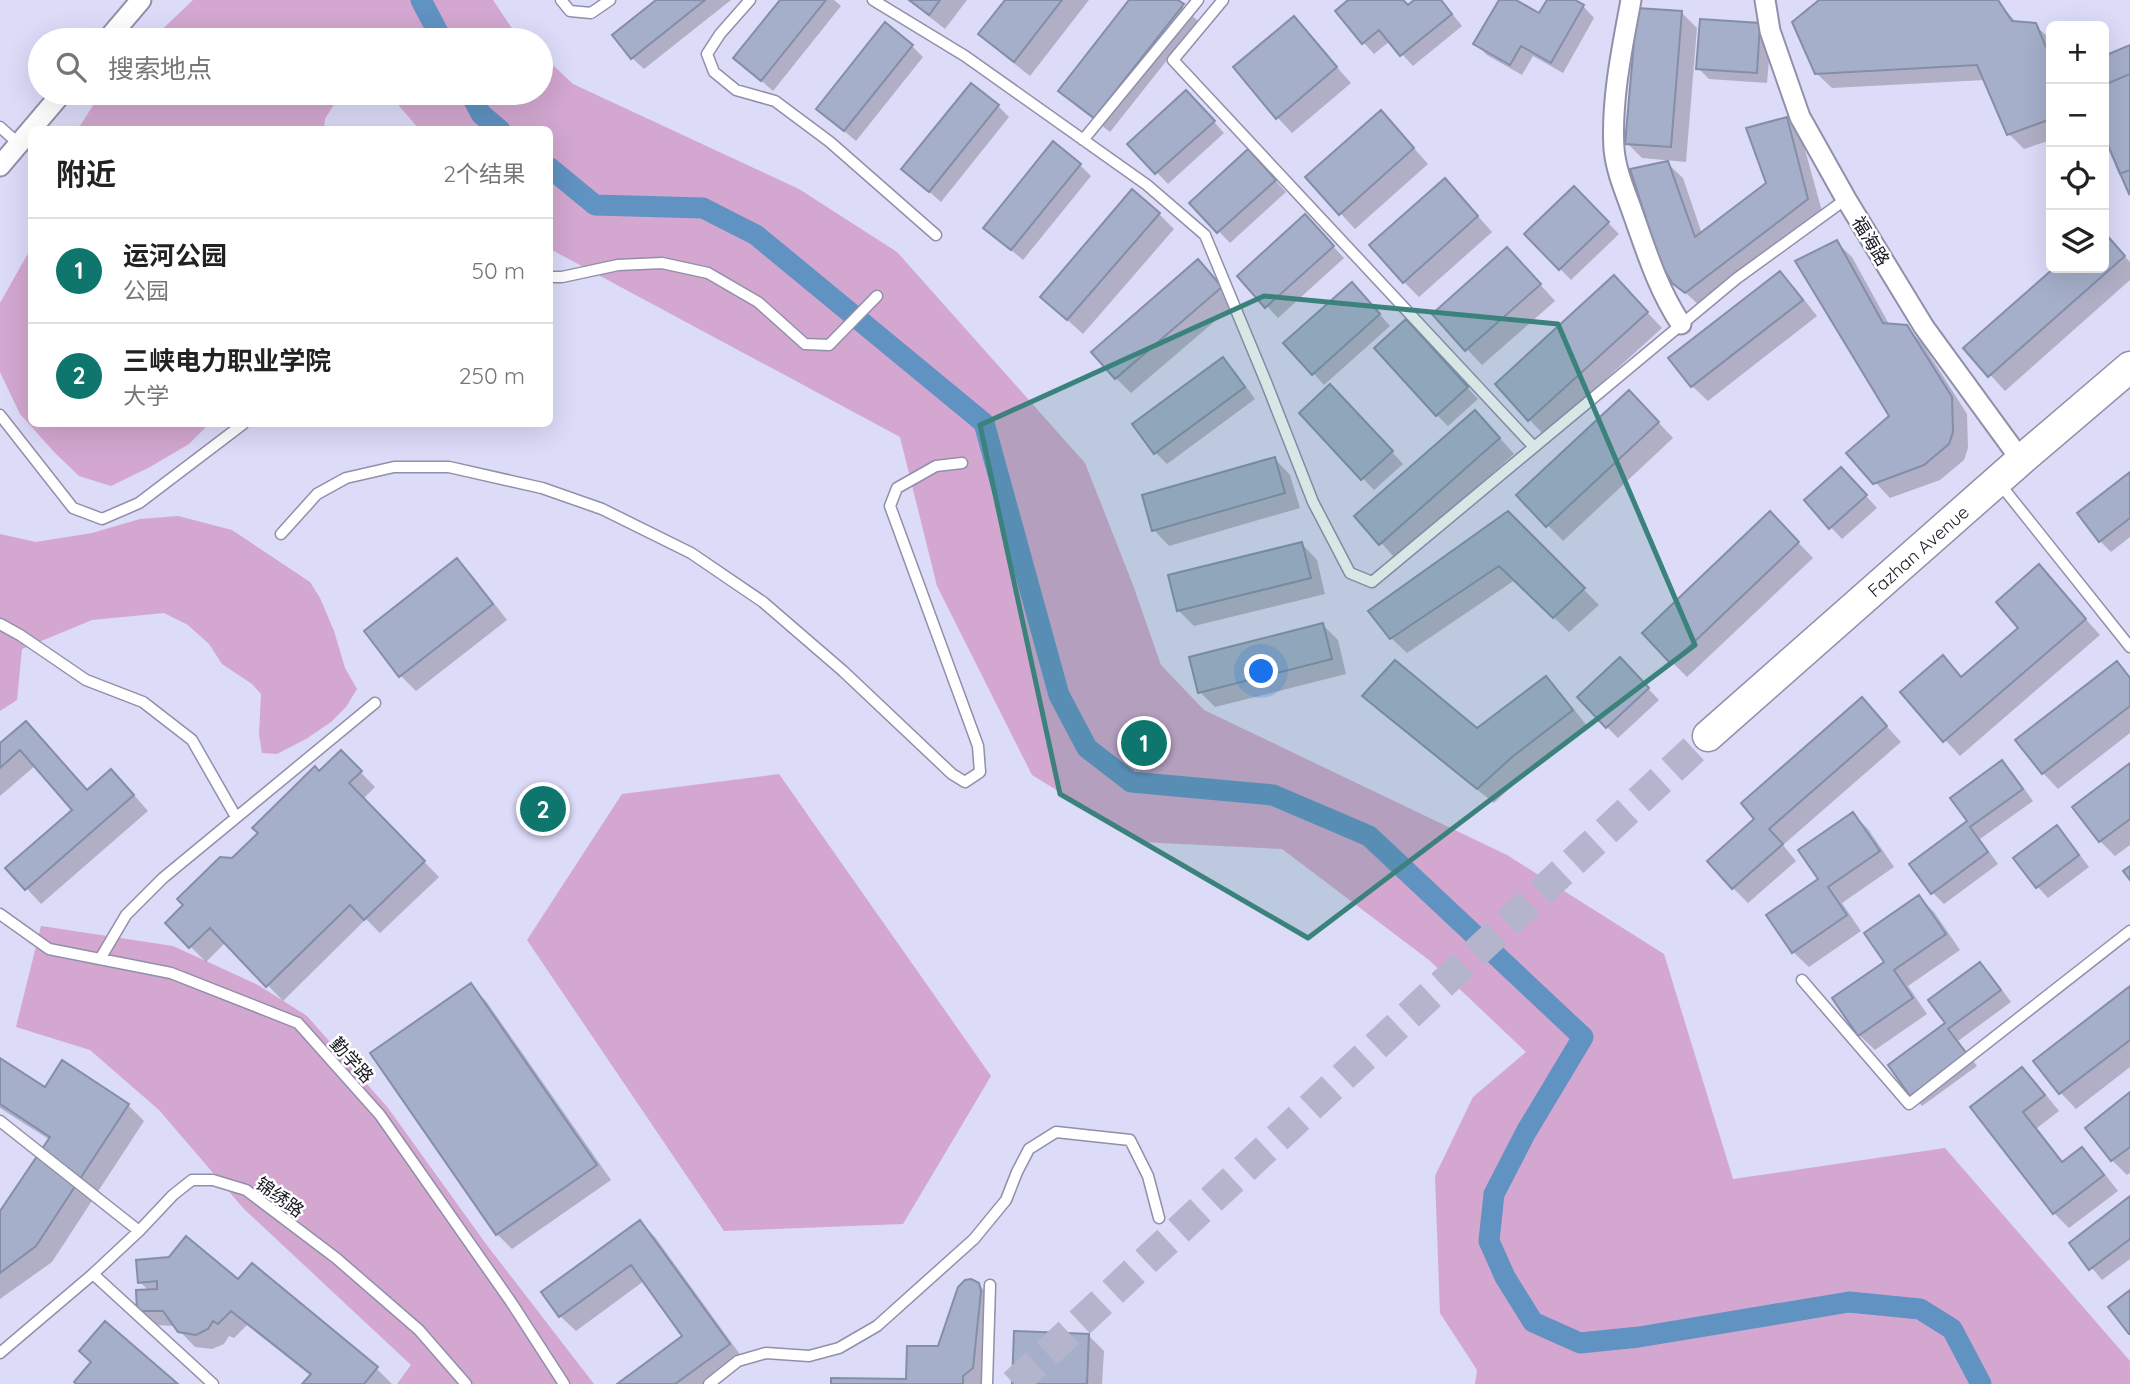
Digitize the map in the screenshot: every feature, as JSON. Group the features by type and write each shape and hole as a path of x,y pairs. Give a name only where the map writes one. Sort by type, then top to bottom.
{"main road":[{"name":"Fazhan Avenue","path":"1708,736 2130,367"}],"street":[{"path":"117,28 141,0"},
{"path":"1630,0 1614,114 1614,151 1621,183 1658,281 1681,324"},
{"name":"福海路","path":"1765,0 1770,31 1800,117 1924,327 2021,460"},
{"path":"34,126 52,105"},
{"path":"0,166 28,133"}],"lane":[{"path":"561,0 570,11 591,13 610,0"},
{"path":"750,0 720,34 707,54 714,72 736,90 775,101 830,142 936,235"},
{"path":"873,0 964,57 1147,185 1205,235 1313,502 1350,573 1372,582 1736,279 1846,199"},
{"path":"1083,140 1198,0"},
{"path":"1223,0 1173,60 1534,447"},
{"path":"0,127 19,144"},
{"path":"553,277 618,264 662,263 708,273 758,302 805,344 829,345 877,296"},
{"path":"0,415 73,508 102,519 139,503 239,427"},
{"path":"281,534 317,494 346,478 394,467 449,467 542,488 602,509 691,553 763,602 843,671 952,774 965,782 980,772 978,746 890,506 897,488 936,466 962,463"},
{"path":"1997,481 2130,647"},
{"path":"0,624 86,680 143,702 192,740 236,817"},
{"path":"100,959 126,915 163,878 375,703"},
{"name":"勤学路","path":"0,914 49,949 171,973 298,1023 380,1115 511,1302 564,1384"},
{"path":"1801,980 1909,1104 2130,931"},
{"path":"0,1121 139,1231"},
{"path":"709,1384 738,1361 766,1353 808,1356 839,1348 877,1326 974,1239 1006,1200 1017,1171 1030,1149 1056,1132 1130,1140 1148,1177 1159,1218"},
{"name":"锦绣路","path":"0,1353 93,1274 173,1195 192,1180 213,1180 246,1191 336,1258 419,1330 466,1384"},
{"path":"93,1274 213,1384"},
{"path":"986,1384 990,1285"}],"highlighted area":[{"path":"1264,296 1558,324 1695,645 1308,938 1060,794 980,425"}],"shaded area":[{"path":"193,0 493,0 512,28 164,28"},
{"path":"553,65 573,84 799,189 897,252 1085,463 1161,665 1204,710 1507,855 1664,954 1733,1179 1945,1148 2130,1361 2130,1384 1475,1384 1477,1370 1440,1313 1435,1176 1473,1097 1526,1052 1429,960 1282,849 1141,842 1032,775 937,586 900,437 553,251 553,126 416,126 398,105 553,105"},
{"path":"93,105 334,105 325,119 324,126 80,126"},
{"path":"28,253 28,423 20,414 0,372 0,303"},
{"path":"32,427 206,427 189,444 111,486 79,476"},
{"path":"178,516 232,530 310,582 320,598 345,668 357,689 346,707 331,722 306,739 277,754 262,753 259,735 261,694 252,684 222,664 209,644 188,625 164,613 92,620 22,649 17,700 0,711 0,534 36,542 92,533 140,519"},
{"path":"779,774 991,1076 903,1224 724,1231 527,940 622,794"},
{"path":"41,926 173,946 258,985 307,1016 388,1108 486,1244 594,1384 397,1384 411,1365 244,1209 159,1110 90,1050 16,1027"}],"building":[{"path":"656,0 705,0 631,59 612,35"},
{"path":"780,0 826,0 761,81 733,58"},
{"path":"909,0 940,0 929,15"},
{"path":"1005,0 1062,0 1014,62 978,34"},
{"path":"1129,0 1178,0 1184,4 1094,118 1058,91"},
{"path":"1348,0 1403,0 1408,5 1414,0 1441,0 1452,14 1400,56 1379,30 1362,44 1335,11"},
{"path":"1499,0 1516,0 1539,13 1547,0 1575,0 1584,5 1551,63 1521,46 1510,65 1473,44"},
{"path":"1819,0 1998,0 2012,21 2036,23 2046,47 2046,121 2007,135 1977,65 1815,74 1792,22"},
{"path":"1637,8 1682,11 1671,147 1625,144"},
{"path":"1294,16 1337,67 1276,119 1233,67"},
{"path":"1700,19 1760,23 1757,73 1696,69"},
{"path":"885,22 913,45 844,131 816,109"},
{"path":"2130,45 2129,194 2109,148 2109,54"},
{"path":"2130,74 2130,170 2120,174 2109,148 2109,83"},
{"path":"971,83 999,105 929,192 901,169"},
{"path":"1186,90 1215,121 1155,174 1127,144"},
{"path":"1381,110 1414,148 1339,215 1305,177"},
{"path":"1787,117 1808,199 1685,293 1672,283 1660,262 1630,169 1668,161 1695,237 1766,183 1746,128"},
{"path":"1053,141 1081,164 1011,250 983,228"},
{"path":"1248,149 1276,180 1217,233 1189,203"},
{"path":"1445,178 1478,216 1403,283 1369,245"},
{"path":"1574,186 1609,222 1559,270 1524,234"},
{"path":"1132,189 1160,213 1067,320 1040,297"},
{"path":"1305,214 1334,246 1265,308 1237,276"},
{"path":"2109,238 2125,256 2109,270"},
{"path":"1837,240 1883,323 1907,325 1952,397 1953,432 1949,444 1924,465 1873,484 1846,453 1889,416 1795,261"},
{"path":"1507,247 1541,284 1465,351 1432,314"},
{"path":"1198,259 1222,287 1115,379 1091,352"},
{"path":"1780,271 1803,300 1691,387 1668,358"},
{"path":"2048,273 2106,273 1988,377 1963,348"},
{"path":"1614,275 1648,312 1528,421 1495,384"},
{"path":"1352,282 1380,314 1312,375 1283,343"},
{"path":"1406,319 1468,387 1436,416 1374,348"},
{"path":"1223,357 1245,387 1154,454 1132,424"},
{"path":"1330,384 1393,451 1361,480 1299,413"},
{"path":"1629,390 1659,422 1546,527 1516,495"},
{"path":"1475,410 1500,438 1379,545 1354,516"},
{"path":"1275,457 1285,493 1152,531 1142,495"},
{"path":"1841,467 1867,495 1829,529 1804,500"},
{"path":"2130,472 2130,518 2099,542 2077,513"},
{"path":"1508,511 1585,588 1553,618 1499,566 1390,639 1368,611"},
{"path":"1770,511 1799,542 1671,664 1642,633"},
{"path":"1302,542 1311,578 1177,611 1168,575"},
{"path":"457,558 493,604 399,677 364,631"},
{"path":"2039,564 2086,619 1943,742 1900,692 1943,655 1961,677 2018,628 1996,602"},
{"path":"1323,623 1332,659 1198,693 1189,657"},
{"path":"1620,657 1649,688 1606,728 1577,697"},
{"path":"1395,660 1477,728 1546,676 1573,710 1512,757 1477,789 1362,696"},
{"path":"2117,661 2130,678 2130,706 2042,774 2015,740"},
{"path":"1862,697 1887,726 1769,829 1783,844 1732,889 1707,861 1754,819 1741,803"},
{"path":"26,721 87,790 111,769 134,795 25,890 5,868 72,810 20,750 0,768 0,743"},
{"path":"341,750 362,771 349,783 425,861 364,920 350,905 266,987 210,928 189,948 165,923 183,905 177,899 220,857 232,858 258,833 252,828 315,766 319,771"},
{"path":"2002,760 2023,789 1970,827 1988,852 1931,894 1909,864 1967,821 1950,798"},
{"path":"2130,763 2130,819 2099,842 2072,807"},
{"path":"1853,812 1880,851 1828,887 1847,915 1792,953 1766,915 1818,879 1798,850"},
{"path":"2057,825 2079,855 2036,888 2013,858"},
{"path":"2130,866 2130,880 2123,871"},
{"path":"1919,895 1946,934 1894,970 1913,998 1858,1036 1832,998 1884,962 1864,933"},
{"path":"1980,962 2001,990 1948,1029 1967,1054 1910,1096 1888,1065 1945,1023 1928,1000"},
{"path":"471,983 597,1165 496,1235 370,1053"},
{"path":"2130,986 2130,1040 2059,1094 2033,1061"},
{"path":"0,1058 45,1087 62,1060 129,1104 36,1246 0,1273 0,1211 50,1137 0,1104"},
{"path":"2022,1067 2045,1095 2023,1112 2062,1162 2082,1147 2104,1175 2053,1214 1970,1107"},
{"path":"2130,1092 2130,1147 2111,1161 2085,1128"},
{"path":"2130,1196 2130,1239 2089,1270 2069,1243"},
{"path":"640,1220 730,1344 675,1384 617,1384 682,1336 631,1265 559,1317 541,1292"},
{"path":"186,1236 238,1279 252,1263 378,1367 364,1384 302,1384 311,1374 231,1311 218,1324 213,1321 208,1329 196,1335 178,1332 163,1311 137,1311 136,1290 157,1289 157,1281 138,1283 136,1260 169,1257"},
{"path":"971,1279 979,1283 981,1291 973,1368 963,1376 963,1384 831,1384 831,1378 906,1379 907,1346 938,1346 958,1287 965,1280"},
{"path":"2130,1290 2130,1334 2129,1334 2108,1307"},
{"path":"105,1321 178,1384 76,1384 74,1382 91,1362 79,1351"},
{"path":"1014,1331 1089,1334 1087,1384 1012,1384"}],"waterway":[{"path":"421,0 436,28"},
{"path":"476,105 481,114 495,126"},
{"path":"553,170 595,205 703,208 756,235 984,423 1059,695 1087,748 1131,782 1273,795 1369,836 1583,1037 1526,1132 1494,1194 1489,1241 1505,1277 1533,1322 1580,1343 1639,1337 1849,1302 1920,1309 1952,1329 1981,1384"}],"tunnel":[{"path":"1014,1384 1708,736"}],"place":[{"name":"运河公园","path":"1144,743"},
{"name":"三峡电力职业学院","path":"543,809"}]}
